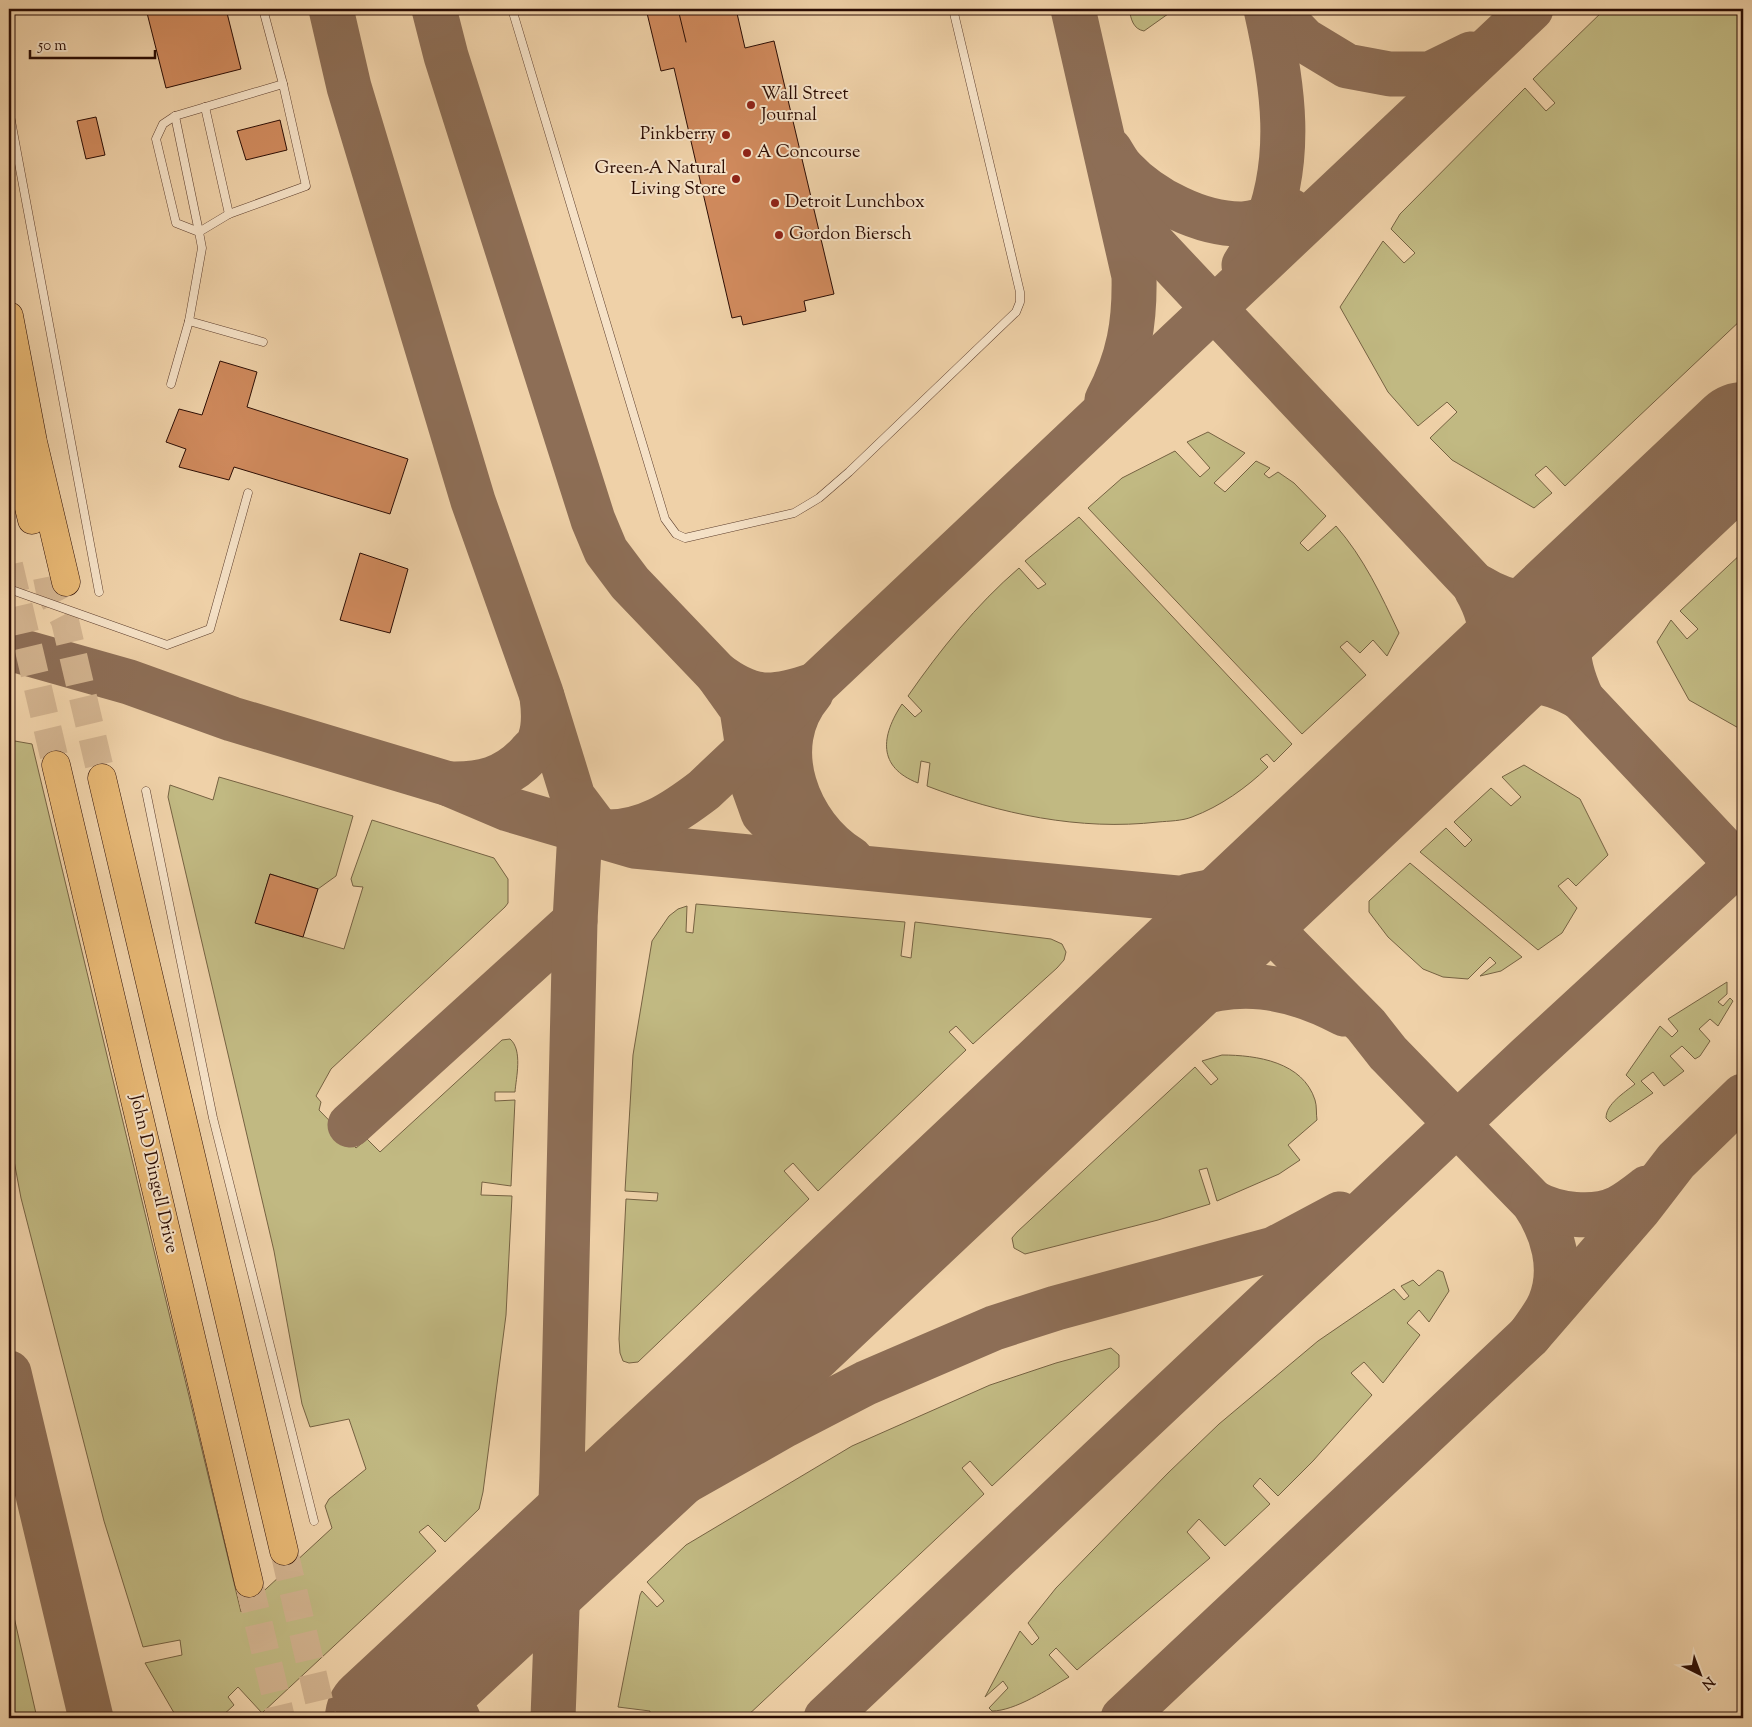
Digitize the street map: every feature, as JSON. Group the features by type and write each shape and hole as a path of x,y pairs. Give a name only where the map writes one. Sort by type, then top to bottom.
{"highway":[{"path":"9,316 33,442 56,580 9,426"},
{"name":"John D Dingell Drive","path":"56,765 249,1583"},
{"path":"102,778 284,1551"}],"lane":[{"path":"199,232 229,214 306,186 283,84 263,9"},
{"path":"512,9 665,519 672,530 685,538 794,513 806,508 849,472 1016,312 1020,302 1020,292 953,9"},
{"path":"199,232 176,223 156,139 162,124 174,116 283,84"},
{"path":"205,107 229,214"},
{"path":"9,110 99,592"},
{"path":"171,384 189,321 202,248 174,116"},
{"path":"189,321 263,342"},
{"path":"9,589 167,645 210,628 248,493"},
{"path":"146,791 213,1118 314,1521"},
{"path":"1743,1312 1743,1320"}],"shaded area":[{"path":"1129,9 1175,9 1144,31 1135,26"},
{"path":"1605,9 1743,9 1743,318 1565,486 1546,466 1535,475 1552,493 1534,508 1452,460 1430,438 1457,412 1447,402 1418,426 1388,392 1340,307 1383,241 1404,263 1415,253 1391,229 1400,214 1525,88 1546,111 1555,103 1533,79"},
{"path":"1208,432 1245,453 1214,483 1225,492 1256,461 1270,468 1264,474 1269,478 1278,472 1294,483 1326,516 1300,543 1308,551 1336,526 1355,551 1379,591 1399,633 1387,656 1373,640 1360,653 1347,641 1340,647 1366,675 1302,734 1088,508 1122,478 1175,451 1200,477 1210,468 1187,442"},
{"path":"1079,517 1292,744 1274,762 1267,754 1260,759 1268,767 1242,789 1213,808 1192,817 1175,821 1129,824 1099,824 1041,818 983,805 927,786 930,763 921,761 918,783 895,768 889,759 887,739 895,716 902,704 915,717 922,711 908,696 946,645 988,597 1019,568 1038,589 1046,584 1025,561"},
{"path":"1743,552 1742,730 1689,700 1657,642 1671,620 1687,639 1698,629 1680,611"},
{"path":"9,740 32,744 241,1612 332,1528 325,1506 329,1499 366,1469 349,1419 310,1427 302,1404 274,1251 168,797 170,785 213,800 219,777 353,816 336,876 318,889 270,874 256,923 344,949 363,887 353,886 351,879 372,820 494,858 508,879 508,903 505,907 331,1069 316,1096 321,1102 319,1110 356,1148 367,1139 380,1152 502,1040 510,1039 514,1044 518,1057 515,1092 495,1092 495,1101 515,1100 511,1186 482,1182 481,1195 512,1196 506,1315 483,1492 479,1509 445,1542 428,1525 419,1532 436,1551 262,1713 238,1687 228,1697 234,1705 220,1718 177,1718 145,1663 182,1655 180,1640 143,1647 104,1521 21,1198 9,1134"},
{"path":"1524,765 1580,799 1608,855 1576,886 1568,878 1558,886 1577,908 1562,933 1538,950 1420,852 1446,828 1465,847 1472,840 1454,822 1491,788 1511,806 1521,797 1502,777"},
{"path":"1410,863 1522,957 1501,971 1480,976 1496,963 1490,957 1468,979 1443,977 1423,969 1388,937 1369,912 1369,901"},
{"path":"696,904 905,922 901,956 911,958 915,922 1051,939 1062,944 1066,952 1064,960 1057,968 973,1044 956,1026 949,1032 966,1050 818,1191 793,1163 784,1171 809,1199 638,1362 629,1363 623,1361 620,1353 619,1339 626,1199 657,1201 658,1193 625,1191 633,1055 652,941 669,916 678,909 687,906 686,932 693,933"},
{"path":"1727,982 1727,994 1718,1002 1723,1006 1730,998 1733,1001 1718,1026 1710,1019 1699,1029 1710,1041 1700,1056 1695,1059 1682,1046 1670,1056 1684,1071 1664,1086 1653,1072 1641,1081 1653,1093 1610,1122 1606,1118 1612,1103 1635,1084 1626,1075 1660,1026 1672,1037 1678,1031 1668,1019"},
{"path":"1222,1055 1264,1059 1277,1063 1290,1069 1309,1087 1316,1102 1317,1120 1288,1145 1300,1160 1279,1174 1217,1201 1207,1168 1199,1170 1210,1204 1158,1220 1025,1254 1014,1248 1012,1238 1017,1232 1195,1067 1211,1085 1218,1079 1202,1061"},
{"path":"1438,1270 1443,1272 1449,1291 1429,1322 1419,1310 1407,1323 1420,1335 1383,1383 1364,1362 1351,1373 1372,1395 1313,1461 1278,1496 1260,1478 1253,1486 1270,1504 1225,1546 1199,1519 1187,1532 1210,1558 1077,1670 1056,1648 1049,1655 1069,1677 1011,1707 992,1711 989,1708 1008,1688 1003,1681 985,1697 1020,1631 1032,1645 1039,1638 1028,1623 1056,1588 1168,1473 1219,1424 1318,1341 1394,1289 1404,1300 1409,1296 1401,1286 1413,1280 1419,1286"},
{"path":"1111,1348 1119,1355 1119,1367 992,1486 970,1461 962,1468 984,1494 745,1718 649,1718 650,1711 618,1707 640,1595 642,1591 657,1607 664,1601 647,1582 686,1545 852,1446 990,1385 1056,1363"},
{"path":"9,1595 37,1718 9,1718"}],"building":[{"path":"146,9 226,9 241,69 166,88"},
{"name":"A Concourse","path":"646,9 736,9 745,48 774,41 834,294 804,301 806,311 743,325 741,316 732,318 674,68 661,71"},
{"path":"96,117 105,155 86,159 77,121"},
{"path":"280,120 287,150 246,160 237,131"},
{"path":"220,361 257,372 247,407 408,459 390,514 234,467 229,480 179,467 186,449 166,442 179,409 202,415"},
{"path":"360,553 408,569 390,633 340,620"},
{"path":"270,874 318,889 303,937 255,923"}],"taxiway":[{"path":"331,9 349,87 473,501 541,693 573,797 594,825"},
{"path":"434,9 446,56 593,520 606,551 630,583 717,674"},
{"path":"1073,9 1134,276 1132,325 1129,340 1121,370 1107,400"},
{"path":"1244,265 1262,235 1272,207 1279,179 1282,151 1281,94 1266,9"},
{"path":"1274,9 1304,40 1347,66 1390,74 1430,74 1471,54"},
{"path":"605,832 633,829 658,820 670,814 704,790 1531,9"},
{"path":"1110,150 1123,169 1134,180 1162,200 1194,215 1210,220 1243,224 1261,221 1291,211"},
{"path":"1117,197 1141,231 1743,870"},
{"path":"1582,699 1571,669 1568,640 1574,612 1589,583"},
{"path":"1479,587 1504,599 1530,604 1555,601 1581,591"},
{"path":"1467,698 1483,670 1490,645 1491,632 1488,618 1484,604 1476,589"},
{"path":"9,648 129,682 232,719 449,784 508,809 634,846 1177,898 1212,902 1241,910 1273,931 1366,1025 1388,1053 1533,1202 1551,1238 1556,1264 1556,1277 1550,1303 1529,1336"},
{"path":"814,685 786,693 763,695 741,689 717,674 742,709 754,788 763,813 794,846 827,862"},
{"path":"1463,701 1494,687 1522,681 1550,684 1581,698"},
{"path":"811,693 798,714 791,737 790,760 794,784 803,806 816,827 832,845 851,859"},
{"path":"449,784 482,782 502,775 520,763 535,747 542,734 544,713 542,697"},
{"path":"553,1718 562,1473 575,921 580,831 574,801"},
{"path":"1189,896 1229,887 1263,872 1294,853 1327,829"},
{"path":"826,1718 1528,1057 1743,859"},
{"path":"350,1125 575,921"},
{"path":"1059,1082 1125,1030 1158,1010 1191,996 1226,988 1262,987 1302,996 1344,1014"},
{"path":"1123,1718 1529,1336 1639,1209 1676,1161 1743,1096"},
{"path":"1533,1202 1563,1213 1597,1214 1618,1208 1647,1188"},
{"path":"457,1648 642,1506 785,1425 866,1383 994,1328 1056,1308 1274,1249 1340,1214"},
{"path":"9,1373 91,1718"},
{"path":"407,1718 424,1715 458,1718"}],"runway":[{"path":"381,1718 718,1405 1743,438"}],"tunnel":[{"path":"9,565 56,765"},
{"path":"47,577 50,592 65,621 102,778"},
{"path":"284,1551 323,1718"},
{"path":"249,1583 281,1718"}],"tram line":[{"path":"678,9 686,42"}],"place":[{"name":"Wall Street Journal","path":"751,105"},
{"name":"Pinkberry","path":"726,135"},
{"name":"A Concourse","path":"747,153"},
{"name":"Green-A Natural Living Store","path":"736,179"},
{"name":"Detroit Lunchbox","path":"775,203"},
{"name":"Gordon Biersch","path":"779,235"}]}
